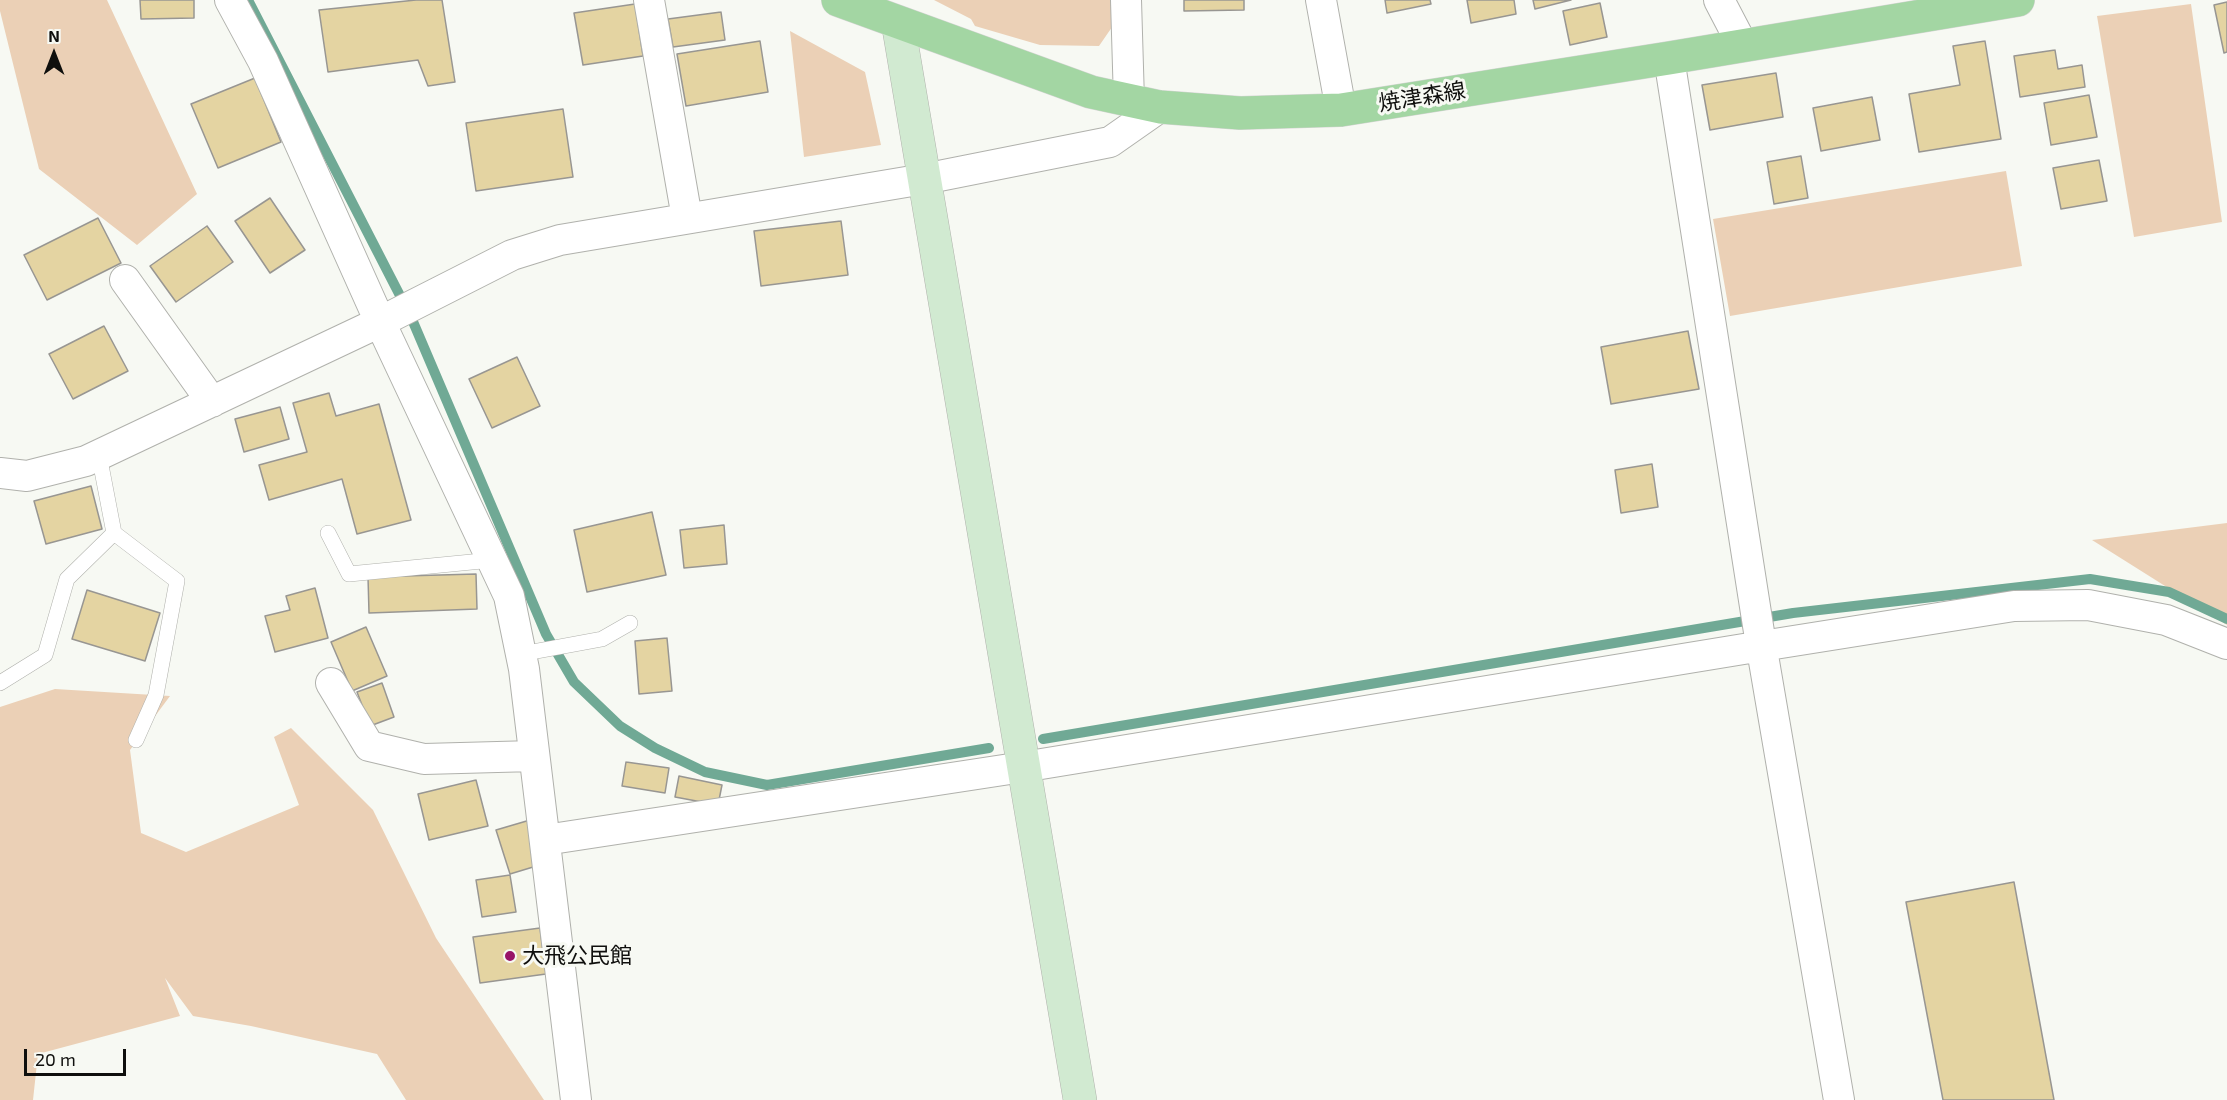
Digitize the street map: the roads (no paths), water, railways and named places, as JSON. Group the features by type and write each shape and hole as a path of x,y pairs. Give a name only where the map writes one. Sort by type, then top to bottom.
{"main road":[{"name":"焼津森線","path":"838,0 1091,92 1144,104 1240,113 1341,110 2018,0"}],"street":[{"path":"230,0 263,62 380,322 509,596 528,653 534,756 576,1100"},
{"path":"649,0 687,218"},
{"path":"0,473 27,476 86,461 380,322 512,255 560,240 924,179 1110,142 1144,104 1126,0"},
{"path":"1321,0 1341,110"},
{"path":"1719,0 1743,46"},
{"path":"898,23 1080,1100"},
{"path":"1670,58 1753,594 1839,1100"},
{"path":"125,280 212,402"},
{"path":"545,840 1023,767 1761,639 2014,606 2088,605 2166,620 2227,644"},
{"path":"331,683 369,746 424,759 534,756"}],"lane":[{"path":"99,454 114,533 177,581 156,695 136,740"},
{"path":"0,683 45,655 67,579 114,533"},
{"path":"328,533 349,574 492,560"},
{"path":"528,653 602,639 630,623"}],"waterway":[{"path":"248,0 411,317 546,634 574,682 620,726 655,748 705,772 767,785 989,748"},
{"path":"1043,739 1793,613 2090,579 2169,592 2227,619"}],"place":[{"name":"大飛公民館","path":"510,956"}]}
